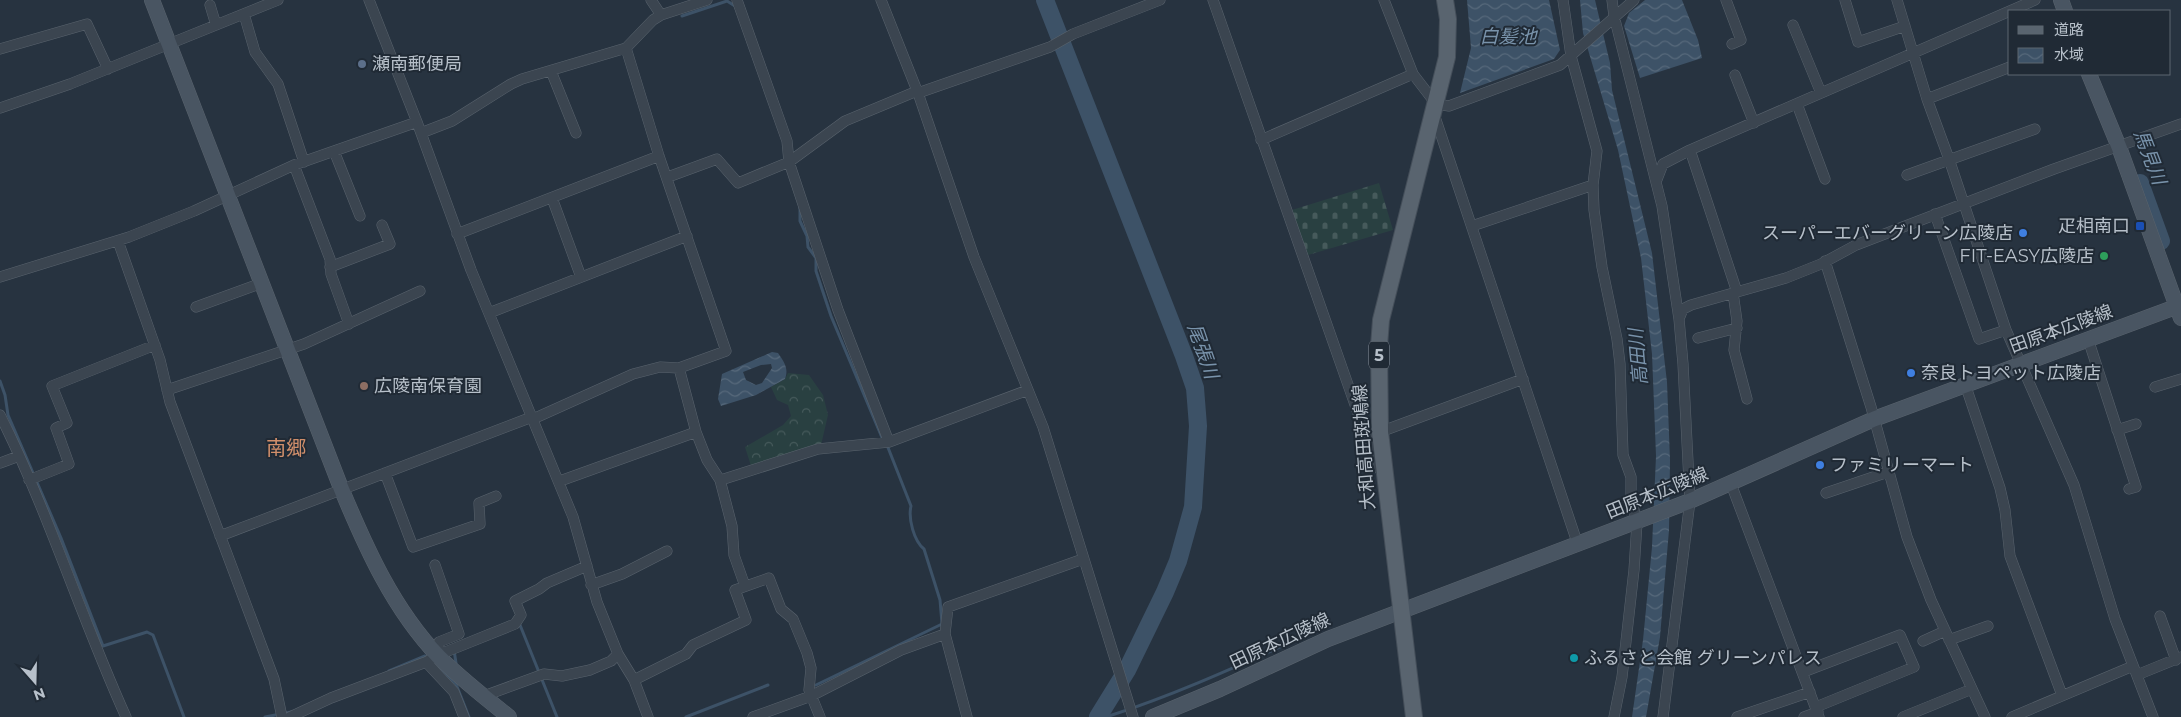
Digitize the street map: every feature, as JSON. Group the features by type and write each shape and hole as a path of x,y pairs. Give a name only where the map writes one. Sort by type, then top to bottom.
{"main road":[{"path":"152,0 366,549 412,624 441,655 509,717"},
{"name":"大和高田斑鳩線","path":"1414,717 1380,432 1378,346 1381,320 1447,57 1448,19 1445,0"},
{"path":"2089,75 2123,145 2180,310"},
{"name":"田原本広陵線","path":"1153,717 1220,689 1328,639 1687,503 1874,419 2021,363 2180,310"}],"street":[{"path":"0,108 108,69 278,0"},
{"path":"369,0 417,122 457,234 532,418 560,481 578,531 591,585 618,654 634,680 648,717"},
{"path":"651,0 662,15"},
{"path":"421,133 452,121 511,84 626,48 647,25 662,15 707,0"},
{"path":"737,0 787,141 790,154 788,162 840,317 889,442"},
{"path":"881,0 917,92 974,257 1043,427 1130,708"},
{"path":"668,177 717,159 738,183 788,162 845,121 917,92 1055,45 1068,37 1160,0"},
{"path":"1213,0 1366,436 1386,485"},
{"path":"1384,0 1413,74 1435,109 1578,545"},
{"path":"1563,0 1597,151 1593,185 1594,210 1602,267 1620,364 1623,455 1631,477 1631,497 1639,522 1622,677 1614,717"},
{"path":"1612,0 1611,20 1656,182 1667,230 1679,319 1687,503 1664,717"},
{"path":"1435,109 1449,106 1555,68 1634,0"},
{"path":"1726,0 1741,40 1732,44"},
{"path":"1845,0 1858,42 1905,26"},
{"path":"1897,0 1912,54 2006,330 2074,485 2115,619 2153,717"},
{"path":"2012,10 2035,0"},
{"path":"210,5 216,25"},
{"path":"1656,182 1662,164 1690,150 2008,12"},
{"path":"244,14 255,52 278,84 299,163 330,259 331,274 349,324"},
{"path":"0,49 87,24 108,69"},
{"path":"1793,24 1821,93"},
{"path":"220,536 341,488 532,418 633,374 660,367 679,368 726,352 626,48"},
{"path":"1927,99 2008,68"},
{"path":"551,71 576,133"},
{"path":"1261,140 1413,74"},
{"path":"1735,75 1754,123"},
{"path":"1797,104 1825,179"},
{"path":"1,275 118,241 176,219 299,163 417,122"},
{"path":"1679,319 1683,309 1691,305 1786,278 1825,262 1856,245 1935,214 1964,205 2054,169 2181,124"},
{"path":"1907,175 2035,129"},
{"path":"1690,150 1735,292 1737,321 1734,350 1747,399"},
{"path":"334,151 360,216"},
{"path":"457,234 660,156"},
{"path":"1472,226 1593,185"},
{"path":"552,198 581,277"},
{"path":"1935,214 1979,339 2006,330"},
{"path":"330,267 390,244 382,225"},
{"path":"489,313 687,236"},
{"path":"118,241 155,345 167,390 274,678 281,713"},
{"path":"1825,262 1874,419 1907,537 1947,636 1985,717"},
{"path":"196,307 262,284"},
{"path":"167,390 287,350 420,291"},
{"path":"1698,338 1736,328"},
{"path":"2088,340 2136,487 2129,489"},
{"path":"29,480 69,464 56,428 67,424 52,386 155,345"},
{"path":"679,368 696,432 706,460 720,480 732,526 734,555 745,586"},
{"path":"1380,432 1523,379"},
{"path":"2155,387 2181,379"},
{"path":"1965,384 2000,488 2005,510 2010,556 2062,695"},
{"path":"724,479 818,448 889,442 1028,390"},
{"path":"0,415 19,456 97,652 126,717"},
{"path":"2117,430 2136,424"},
{"path":"560,481 696,432"},
{"path":"0,463 19,456"},
{"path":"385,472 414,548 480,524 479,503 496,496"},
{"path":"1826,493 1888,472"},
{"path":"1731,484 1817,712"},
{"path":"591,585 622,574 667,551"},
{"path":"967,717 945,634 948,607 1083,559"},
{"path":"435,565 460,634 439,642 441,655 464,717"},
{"path":"291,717 331,698 441,655 517,622 521,615 516,600 540,589 547,583 587,566"},
{"path":"634,680 686,654 693,645 746,620 735,590 768,578 781,609 793,619 809,661 811,696 820,717"},
{"path":"2013,717 2062,695 2178,659 2160,616"},
{"path":"1923,641 1988,626"},
{"path":"753,717 811,696 901,650 945,634"},
{"path":"1803,672 1900,635 1914,667 1804,717"},
{"path":"484,696 541,676 562,676 590,670 611,661 618,654"},
{"path":"1903,717 1972,689"},
{"path":"1737,717 1810,692"}],"green space":[{"path":"1379,183 1393,230 1308,255 1292,210"},
{"path":"788,373 809,375 823,395 828,415 821,445 752,469 745,447 783,425 791,416 788,405 777,400 771,387 785,379"}],"water":[{"name":"白髪池","path":"1467,0 1549,0 1560,50 1554,59 1460,93 1471,48"},
{"path":"1580,0 1595,0 1610,63 1612,90 1652,253 1667,382 1670,460 1669,530 1660,637 1646,717 1632,717 1643,640 1652,547 1656,456 1652,354 1641,258 1618,150 1583,33"},
{"path":"1645,0 1682,0 1698,40 1702,58 1640,78 1624,26 1629,13"},
{"path":"772,352 778,353 786,368 785,379 756,395 721,406 718,399 722,374","holes":["771,364 772,368 762,383 756,385 746,380 743,372 761,365"]}],"waterway":[{"name":"尾張川","path":"1045,0 1184,356 1195,388 1198,426 1193,507 1178,561 1127,670 1098,717"},
{"path":"682,16 727,1 735,6"},
{"name":"馬見川","path":"2140,183 2161,241"},
{"path":"800,206 800,221 807,236 808,247 816,258 816,271 831,316 883,440"},
{"path":"0,381 5,395 8,415 61,538 103,646 147,632 153,635 184,717"},
{"path":"816,685 942,624 940,600 924,549 917,541 913,529 910,517 911,506 887,445"},
{"path":"518,623 557,717"},
{"path":"1106,717 1176,692 1289,643"},
{"path":"454,650 456,663"},
{"path":"389,671 425,656 428,659"},
{"path":"438,668 456,684 469,717"},
{"path":"686,717 768,685"},
{"path":"265,717 291,712"}],"place":[{"name":"瀬南郵便局","path":"362,64"},
{"name":"疋相南口","path":"2140,226"},
{"name":"スーパーエバーグリーン広陵店","path":"2023,233"},
{"name":"FIT-EASY広陵店","path":"2104,256"},
{"name":"奈良トヨペット広陵店","path":"1911,373"},
{"name":"広陵南保育園","path":"364,386"},
{"name":"ファミリーマート","path":"1820,465"},
{"name":"ふるさと会館 グリーンパレス","path":"1574,658"}],"district":[{"name":"南郷","path":"286,448"}],"water label":[{"name":"高田川","path":"1638,357"}]}
